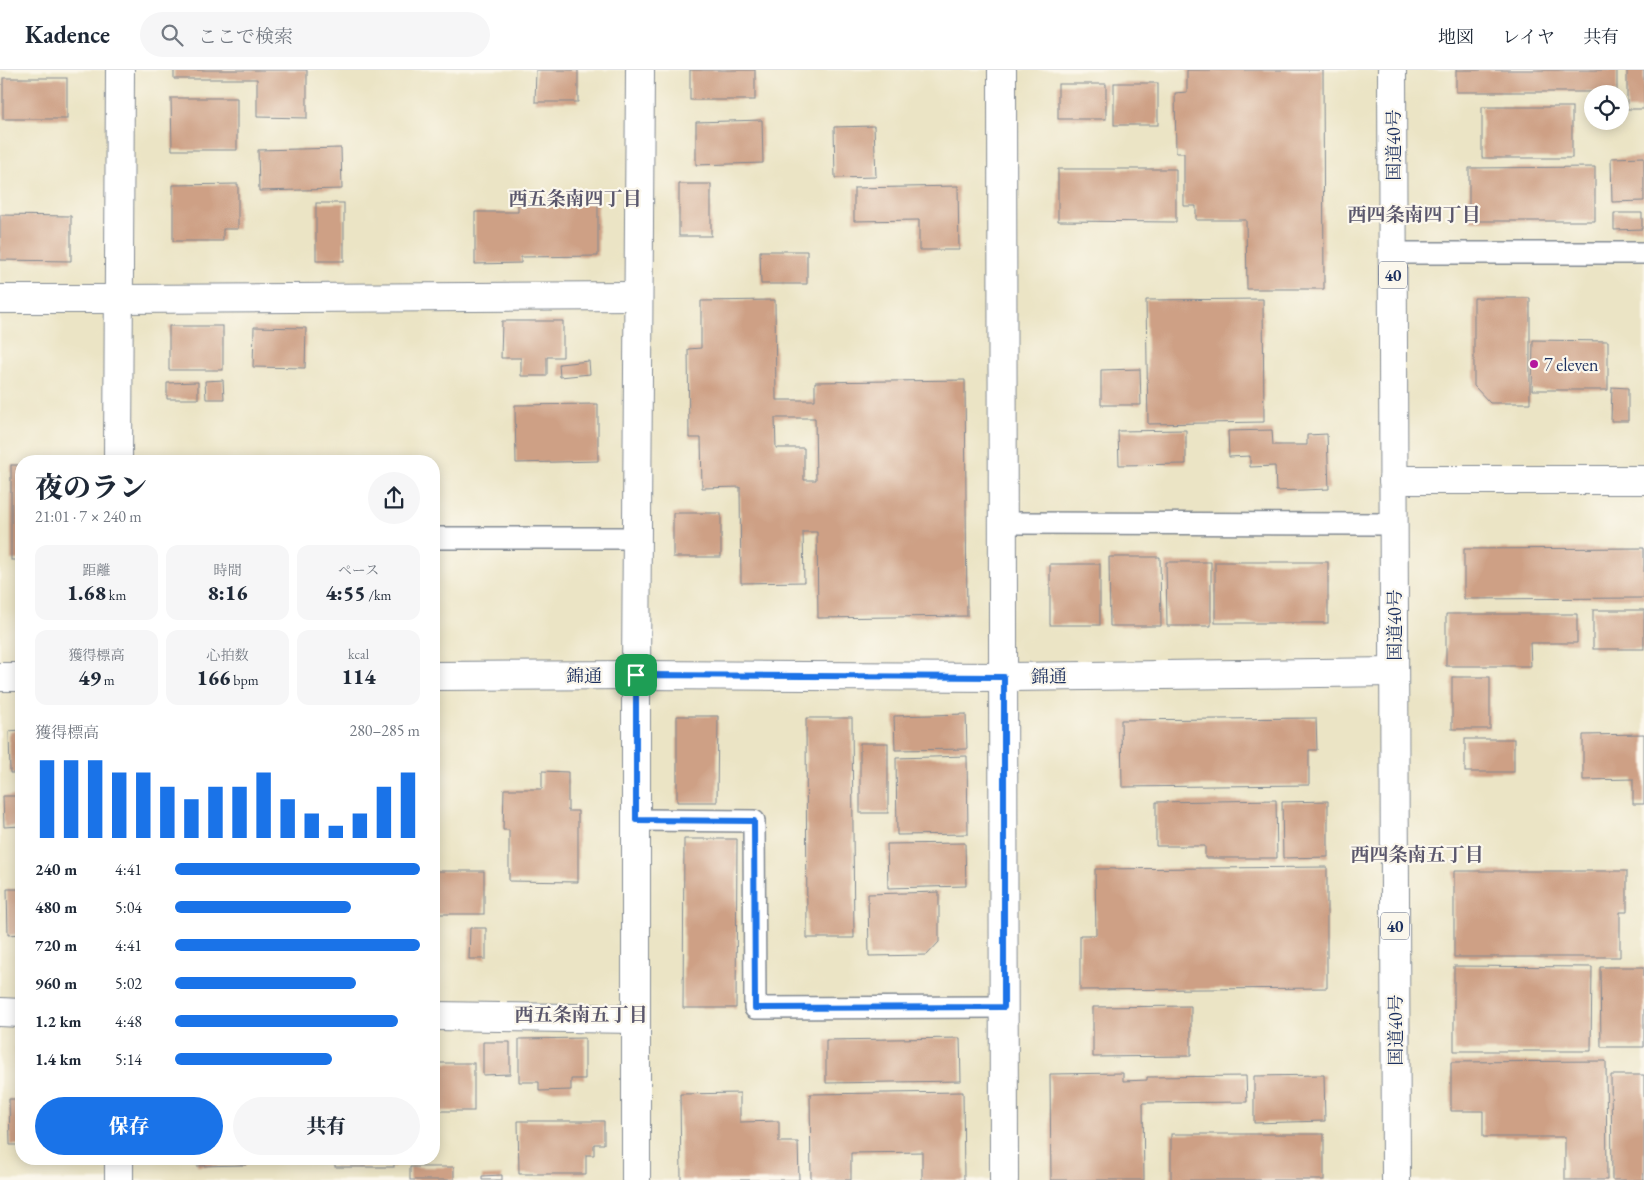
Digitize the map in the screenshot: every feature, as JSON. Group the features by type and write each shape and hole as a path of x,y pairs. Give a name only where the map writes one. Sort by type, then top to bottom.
{"main road":[{"path":"118,455 120,70"},
{"path":"636,1180 636,675 640,70"},
{"path":"1002,70 1004,1180"},
{"name":"国道40号","path":"1392,70 1396,1180"},
{"path":"0,299 119,300 638,296"},
{"path":"1393,480 1644,480"},
{"name":"錦通","path":"440,676 1004,677 1394,672"},
{"path":"0,677 15,677"},
{"path":"0,1012 15,1012"},
{"path":"440,1016 636,1019"},
{"path":"119,1165 119,1180"}],"lane":[{"path":"1393,254 1644,253"},
{"path":"1003,523 1393,524"},
{"path":"440,538 637,538"},
{"path":"636,820 754,821 755,1008 1004,1007"}],"building":[{"path":"174,70 307,70 307,118 257,117 257,79 174,79"},
{"path":"536,70 578,70 578,102 535,102"},
{"path":"690,70 755,70 755,100 690,100"},
{"path":"1187,70 1323,70 1324,289 1247,289 1246,220 1196,220 1196,206 1184,206 1184,153 1176,153 1175,93 1187,92"},
{"path":"1456,70 1617,70 1617,85 1584,85 1584,92 1456,92"},
{"path":"1627,70 1644,70 1644,109 1629,109 1629,85 1627,85"},
{"path":"3,78 67,78 67,119 3,119"},
{"path":"1114,83 1158,83 1158,125 1114,125"},
{"path":"1058,84 1106,84 1106,119 1058,119"},
{"path":"171,98 237,98 237,150 172,150"},
{"path":"1482,107 1572,107 1572,158 1482,158"},
{"path":"762,120 763,163 696,165 696,122"},
{"path":"874,126 876,177 835,178 834,127"},
{"path":"341,148 342,189 259,191 258,150"},
{"path":"1644,157 1644,201 1612,202 1611,158"},
{"path":"1595,167 1595,221 1469,221 1469,168"},
{"path":"1058,169 1176,169 1176,222 1058,221"},
{"path":"238,184 238,229 223,229 223,241 173,241 173,185"},
{"path":"679,184 711,184 711,236 679,236"},
{"path":"958,186 959,250 919,250 919,220 854,221 854,188"},
{"path":"316,203 344,203 344,261 316,261"},
{"path":"518,203 598,203 598,256 521,257 521,263 475,264 475,212 518,212"},
{"path":"1614,213 1642,213 1642,229 1614,230"},
{"path":"0,215 71,216 71,261 0,260"},
{"path":"760,251 807,251 807,284 761,284"},
{"path":"1474,298 1530,298 1530,403 1490,403 1474,386"},
{"path":"1263,299 1264,422 1148,424 1146,300"},
{"path":"775,300 776,400 815,400 815,382 965,380 967,616 818,618 817,532 803,532 804,582 741,583 740,487 702,488 701,438 689,438 688,349 701,348 701,301","holes":["775,418 815,418 816,480 804,480 804,448 776,448"]},
{"path":"502,321 563,321 563,357 547,357 547,376 521,376 521,358 501,358"},
{"path":"169,326 223,326 223,370 169,370"},
{"path":"254,327 306,328 305,368 253,367"},
{"path":"1533,340 1608,341 1608,390 1532,390"},
{"path":"589,361 590,374 560,377 559,364"},
{"path":"1140,369 1141,405 1101,405 1101,370"},
{"path":"223,380 224,399 206,399 205,381"},
{"path":"198,382 198,399 167,399 167,383"},
{"path":"1612,387 1628,388 1628,421 1611,421"},
{"path":"598,404 598,461 516,463 515,405"},
{"path":"1186,430 1186,464 1119,465 1118,431"},
{"path":"1272,430 1273,445 1307,445 1307,435 1327,434 1329,489 1276,491 1275,466 1250,467 1250,456 1229,457 1228,431"},
{"path":"11,465 15,465 15,560 11,560"},
{"path":"673,513 721,513 721,557 673,557"},
{"path":"1644,548 1644,598 1464,599 1464,549"},
{"path":"1109,557 1160,557 1161,626 1110,626"},
{"path":"1166,562 1211,562 1211,626 1167,626"},
{"path":"1215,562 1328,562 1328,623 1215,623"},
{"path":"1050,564 1100,564 1100,625 1050,625"},
{"path":"1593,610 1644,610 1644,649 1593,649"},
{"path":"1446,614 1577,614 1577,643 1530,643 1531,666 1446,666"},
{"path":"1452,677 1490,677 1490,729 1452,729"},
{"path":"966,714 967,749 895,750 894,716"},
{"path":"677,716 718,716 717,802 677,802"},
{"path":"806,718 852,718 854,938 807,938"},
{"path":"1316,718 1317,750 1309,750 1309,785 1122,787 1121,720"},
{"path":"15,730 15,773 10,773 9,731"},
{"path":"1644,734 1644,804 1633,804 1633,779 1583,780 1583,735"},
{"path":"1465,739 1514,739 1514,772 1465,772"},
{"path":"860,743 888,743 888,813 860,813"},
{"path":"967,756 968,834 897,835 896,758"},
{"path":"542,771 568,772 568,811 578,811 578,882 509,881 509,830 503,830 504,789 542,789"},
{"path":"3,796 15,796 15,826 4,827"},
{"path":"1276,800 1277,858 1205,858 1205,846 1156,846 1156,802"},
{"path":"1328,801 1328,857 1283,858 1282,802"},
{"path":"684,839 737,839 736,1008 683,1008"},
{"path":"965,843 966,886 888,888 887,844"},
{"path":"1327,867 1327,988 1080,990 1080,935 1096,935 1095,869"},
{"path":"440,871 484,871 484,914 440,914"},
{"path":"1454,871 1627,871 1627,912 1620,912 1620,957 1454,957"},
{"path":"7,889 15,889 15,934 8,935"},
{"path":"939,892 939,942 927,955 869,956 868,894"},
{"path":"470,928 486,928 486,959 469,959"},
{"path":"1454,966 1592,967 1591,1051 1454,1051"},
{"path":"1600,967 1644,967 1644,1047 1601,1047"},
{"path":"1191,1006 1191,1056 1093,1057 1093,1007"},
{"path":"585,1038 585,1079 571,1079 571,1090 539,1091 539,1082 519,1082 519,1039"},
{"path":"960,1038 961,1081 826,1083 826,1040"},
{"path":"483,1042 510,1042 510,1074 483,1075"},
{"path":"1606,1061 1607,1180 1565,1180 1565,1137 1483,1137 1483,1111 1451,1111 1451,1062"},
{"path":"440,1063 474,1063 474,1111 440,1111"},
{"path":"1123,1073 1123,1081 1147,1080 1147,1077 1246,1076 1247,1102 1143,1103 1144,1180 1051,1180 1050,1074"},
{"path":"1324,1075 1325,1121 1254,1123 1254,1076"},
{"path":"1611,1075 1644,1075 1644,1180 1612,1180"},
{"path":"963,1092 964,1180 922,1180 922,1152 851,1153 851,1180 811,1180 810,1094"},
{"path":"740,1093 740,1122 779,1121 779,1142 798,1142 799,1180 681,1180 680,1094"},
{"path":"9,1099 15,1099 15,1145 10,1145"},
{"path":"518,1121 604,1121 604,1144 594,1144 594,1155 586,1155 586,1174 519,1174"},
{"path":"1171,1134 1324,1134 1324,1180 1171,1180"},
{"path":"197,1165 246,1165 197,1166"},
{"path":"335,1165 394,1165 394,1167 335,1167"},
{"path":"410,1167 454,1167 454,1180 410,1180"},
{"path":"502,1175 502,1180 482,1180 482,1176"}],"place":[{"name":"7 eleven","path":"1534,364"}],"district":[{"name":"西五条南四丁目","path":"575,198"},
{"name":"西四条南四丁目","path":"1414,214"},
{"name":"西四条南五丁目","path":"1417,854"},
{"name":"西五条南五丁目","path":"581,1014"}],"route":[{"path":"636,675 1004,677 1004,1007 755,1008 754,821 636,820 636,675"}]}
